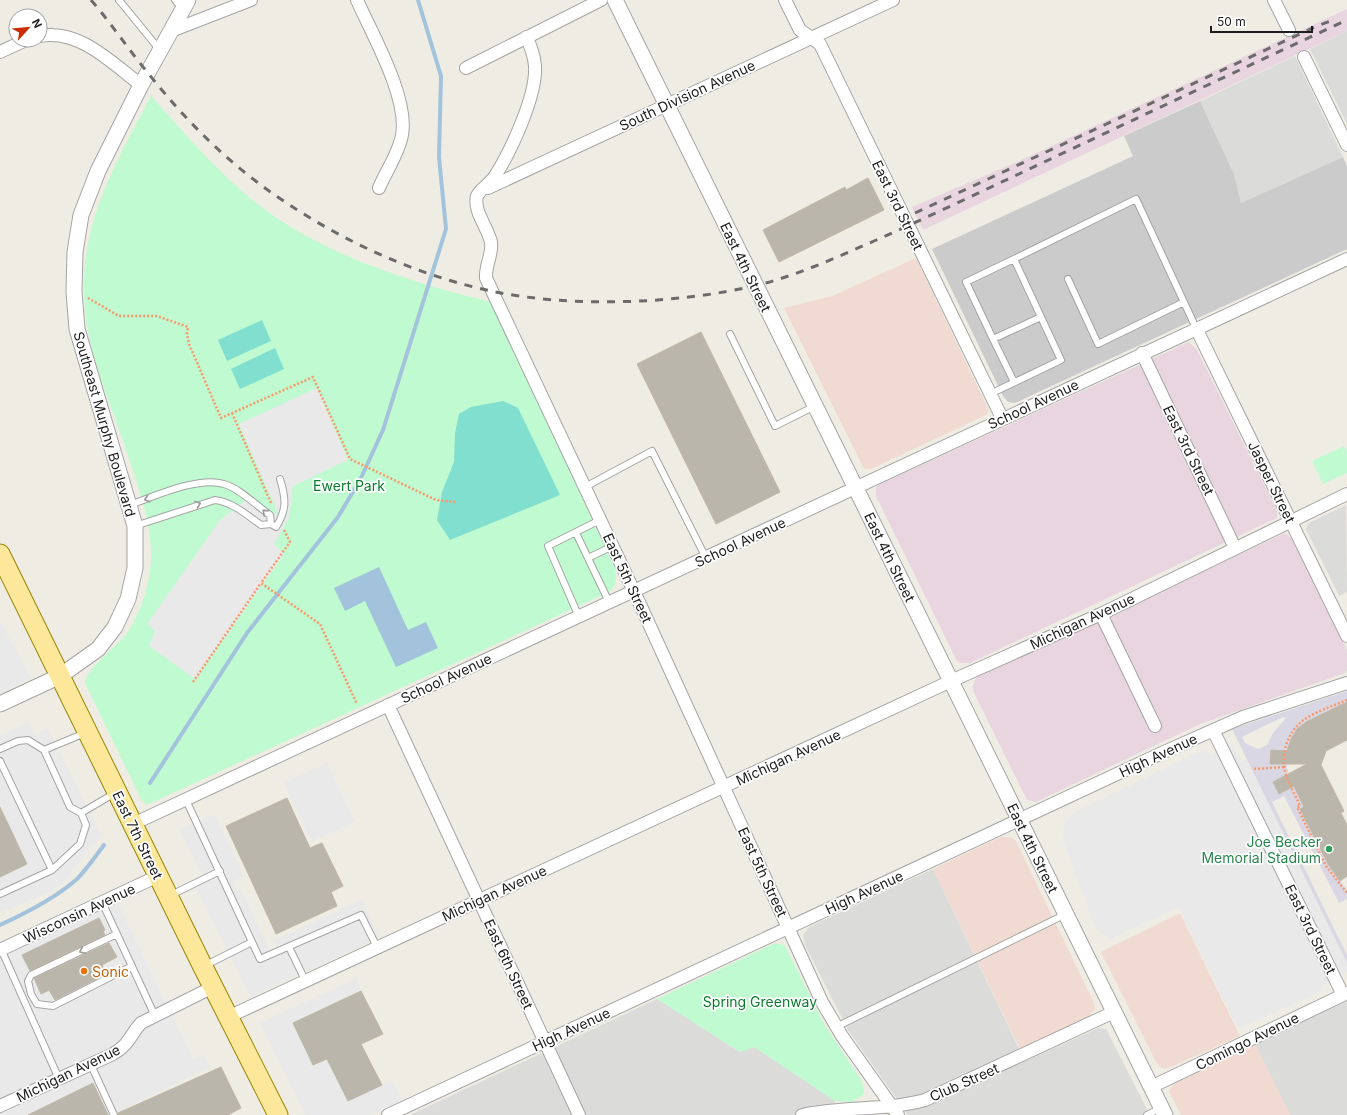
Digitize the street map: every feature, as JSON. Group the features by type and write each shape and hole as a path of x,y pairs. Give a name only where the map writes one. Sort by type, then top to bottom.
{"main road":[{"name":"East 7th Street","path":"0,554 203,967 278,1115"}],"street":[{"path":"171,31 251,0"},
{"path":"357,0 391,75 402,113 403,126 401,140 379,188"},
{"path":"466,68 601,0"},
{"name":"East 4th Street","path":"614,0 1163,1112"},
{"name":"East 3rd Street","path":"785,0 800,30 820,44 1002,418"},
{"name":"South Division Avenue","path":"482,191 893,0"},
{"path":"1274,0 1289,30"},
{"name":"Southeast Murphy Boulevard","path":"0,704 60,676 98,649 115,627 128,599 135,568 135,526 130,504 77,329 74,292 74,252 82,215 98,171 141,85 171,31 182,3"},
{"path":"48,36 61,35 80,42 141,85"},
{"name":"East 5th Street","path":"526,37 532,51 535,66 530,99 521,123 498,171 477,196 477,203 491,246 486,278 634,591 822,1002 836,1027 895,1111"},
{"path":"1304,57 1347,144"},
{"name":"School Avenue","path":"133,824 579,618 610,602 856,488 1002,418 1347,259"},
{"name":"Jasper Street","path":"1196,328 1347,636"},
{"name":"East 3rd Street","path":"1142,353 1235,548"},
{"name":"Michigan Avenue","path":"228,1017 951,681 1100,614 1347,494"},
{"path":"1100,614 1155,726"},
{"name":"High Avenue","path":"388,1115 788,927 1213,730 1243,717 1347,683"},
{"name":"East 6th Street","path":"388,705 579,1115"},
{"name":"East 3rd Street","path":"1213,730 1345,994"},
{"name":"Wisconsin Avenue","path":"0,950 158,876"},
{"name":"Michigan Avenue","path":"0,1106 91,1065 123,1048 141,1023 213,987"},
{"name":"Comingo Avenue","path":"1151,1087 1345,994"},
{"name":"Club Street","path":"802,1115 826,1111 895,1111 937,1096 1114,1012"}],"lane":[{"path":"119,0 160,50"},
{"path":"1014,382 966,282 1136,199 1196,328"},
{"path":"990,394 1061,360 1014,259"},
{"path":"1068,279 1098,344 1184,302"},
{"path":"993,339 1041,318"},
{"path":"730,334 775,426 815,406"},
{"path":"585,487 652,452 706,558"},
{"path":"135,526 207,501 223,501 238,509 261,525 271,524 276,527 284,512 284,492 280,480"},
{"path":"130,504 196,484 211,482 225,484 246,498 270,515 271,524"},
{"path":"238,509 246,498"},
{"path":"579,618 548,546 600,520"},
{"path":"576,533 610,602"},
{"path":"588,558 613,546"},
{"path":"44,750 88,732"},
{"path":"0,749 18,741 28,740 44,750 70,808 81,813 86,825 80,844 52,870 0,894"},
{"path":"0,760 52,870"},
{"path":"81,813 117,792"},
{"path":"186,800 260,959 361,915 377,947"},
{"path":"168,896 220,871"},
{"path":"102,902 156,1016"},
{"path":"836,1027 1066,914"},
{"path":"117,934 31,975 28,981 31,994 37,1004 53,1006 132,966"},
{"path":"203,967 252,942"},
{"path":"289,947 305,980"},
{"path":"0,950 60,1079"},
{"path":"91,1065 114,1115"},
{"path":"1147,1115 1163,1112"}],"path":[{"path":"88,298 119,316 157,316 188,327 187,334 189,344 221,418 313,377 350,460 353,460 380,475 436,500 456,502"},
{"path":"232,413 272,507"},
{"path":"193,682 290,542 281,524"},
{"path":"261,583 320,624 357,704"},
{"path":"1347,700 1305,720 1295,728 1288,738 1284,767 1286,776 1300,806 1297,807 1300,814 1326,866 1347,893"},
{"path":"1254,769 1284,767"}],"shaded area":[{"path":"1347,9 1347,31 923,230 912,207 1019,161"},
{"path":"1347,31 1347,124 1310,49"},
{"path":"1295,56 1343,157 1241,203 1234,174 1200,101"},
{"path":"1200,101 1234,174 1241,203 1343,157 1347,166 1347,249 1015,403 1008,402 1003,396 932,249 1133,156 1124,136"},
{"path":"916,258 989,411 986,415 871,469 864,469 784,308 832,296"},
{"path":"262,320 271,341 227,361 218,340"},
{"path":"1189,342 1197,350 1277,511 1277,518 970,663 961,663 957,661 876,496 876,488 878,485"},
{"path":"275,348 284,369 240,389 231,369"},
{"path":"317,388 348,460 293,486 289,518 274,544 284,554 195,679 149,646 155,631 147,624 220,520 250,497 279,516 239,424"},
{"path":"503,401 518,408 560,495 450,540 437,520 442,492 454,462 455,433 459,414 471,407"},
{"path":"1346,505 1347,592 1339,596 1306,529 1308,524 1311,522"},
{"path":"1285,533 1292,539 1347,650 1347,670 1345,673 1200,724 1036,802 1027,800 973,691 973,685 976,678 985,671"},
{"path":"379,567 408,630 426,622 438,648 396,667 365,601 345,611 334,588"},
{"path":"0,621 31,678 0,693"},
{"path":"1347,691 1347,702 1306,722 1297,729 1291,740 1286,763 1289,775 1304,807 1301,809 1328,864 1347,890 1347,899 1339,903 1284,796 1272,802 1347,955 1347,963 1232,729","holes":["1283,717 1286,718 1273,733 1267,745 1258,749 1245,743 1242,737","1271,750 1282,751 1281,764 1270,763"]},
{"path":"29,722 35,735 48,728 101,835 63,883 49,892 0,913 0,735"},
{"path":"1232,745 1241,762 1246,759 1347,963 1347,972 1322,985 1320,992 1238,1029 1178,907 1111,939 1095,927 1064,842 1063,834 1065,823 1073,813 1196,753 1205,750 1212,755"},
{"path":"327,763 355,822 311,842 283,783"},
{"path":"214,814 244,876 232,882 237,891 241,889 271,954 278,950 274,940 362,899 379,938 251,997 193,884 204,878 180,830"},
{"path":"1001,837 1010,837 1016,841 1094,1003 1095,1009 1088,1017 1020,1049 933,869"},
{"path":"933,869 1025,1061 1099,1028 1106,1029 1150,1115 908,1115 848,1030 805,945 803,935 809,927"},
{"path":"112,891 193,1059 204,1054 211,1067 123,1109 126,1115 0,1115 0,953"},
{"path":"1180,913 1240,1036 1168,1068 1161,1068 1157,1064 1101,952"},
{"path":"356,978 361,991 293,1023 313,1065 301,1073 327,1059 348,1101 382,1085 393,1082 402,1101 371,1115 305,1115 260,1023"},
{"path":"657,999 740,1052 754,1047 835,1101 831,1115 410,1115"},
{"path":"1347,1001 1347,1115 1290,1115 1255,1044"},
{"path":"1255,1044 1290,1115 1181,1115 1169,1091 1175,1082"}],"green space":[{"name":"Ewert Park","path":"151,96 220,171 251,199 291,227 318,242 374,267 434,287 491,302 615,569 616,579 614,587 609,592 147,805 142,801 85,683 86,677 90,671 123,638 136,617 144,599 151,561 151,546 146,516 138,485 95,360 87,327 84,280 87,251 101,198 124,147"},
{"path":"1344,446 1347,452 1347,473 1323,484 1312,461"},
{"name":"Spring Greenway","path":"773,944 781,944 785,946 824,1024 861,1080 864,1090 863,1095 852,1102 835,1101 754,1047 740,1052 657,999"}],"building":[{"path":"868,178 884,210 779,262 763,230 845,187 846,190"},
{"path":"701,332 780,492 716,524 637,364"},
{"name":"Joe Becker Memorial Stadium","path":"1347,702 1347,740 1326,751 1321,765 1344,811 1341,813 1347,825 1347,876 1340,881 1328,864 1300,809 1304,807 1294,786 1279,794 1273,782 1307,764 1270,764 1271,750 1287,751 1291,739 1297,729 1306,722"},
{"path":"287,798 310,848 322,843 343,886 331,892 337,906 276,934 226,826"},
{"path":"0,807 27,864 0,877"},
{"path":"99,918 105,930 103,931 105,935 30,971 22,955"},
{"name":"Sonic","path":"109,943 117,957 102,965 106,974 55,1000 49,990 41,994 34,978"},
{"path":"361,991 383,1034 361,1044 382,1085 348,1101 327,1059 313,1065 293,1023"},
{"path":"221,1067 241,1108 228,1115 118,1115 118,1113"},
{"path":"93,1083 108,1115 28,1115"}],"waterway":[{"path":"150,783 247,633 338,517 360,480 383,430 446,229 439,157 441,76 418,0"},
{"path":"0,925 40,904 60,892 77,879 104,845"}],"railway":[{"path":"91,0 161,89 188,120 233,163 290,206 344,237 373,251 402,264 461,284 522,296 588,302 623,302 691,297 754,286 800,272 845,254 930,216 1347,20"},
{"path":"915,213 1317,26 1336,19"}],"place":[{"name":"Joe Becker Memorial Stadium","path":"1329,849"},
{"name":"Sonic","path":"84,971"}]}
